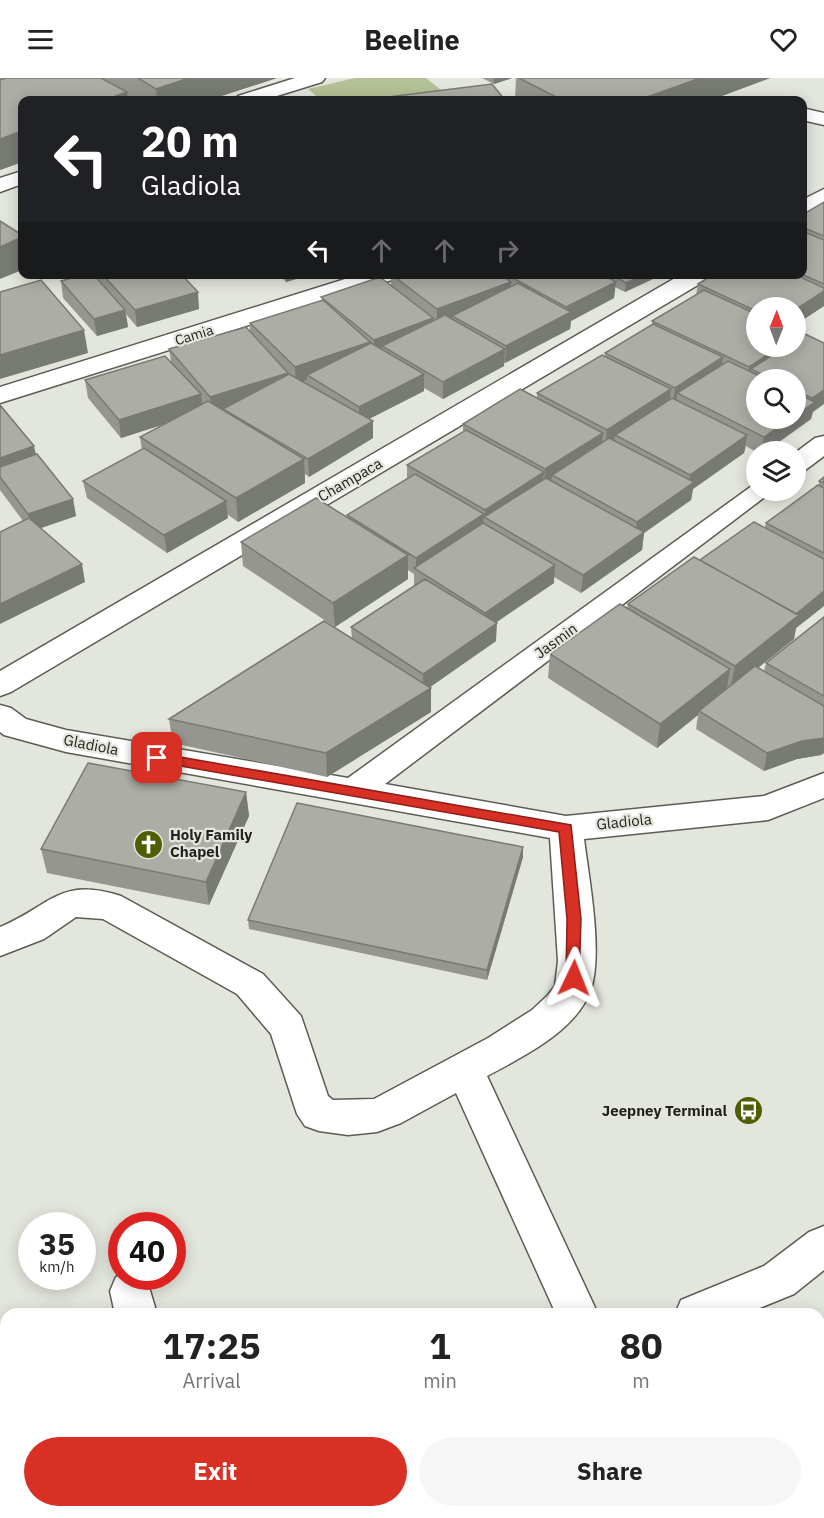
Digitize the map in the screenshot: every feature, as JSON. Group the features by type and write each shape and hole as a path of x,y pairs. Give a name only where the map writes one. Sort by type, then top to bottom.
{"street":[{"path":"258,96 315,78"},
{"path":"807,115 824,119"},
{"path":"0,186 18,179"},
{"path":"807,207 824,196"},
{"name":"Camia","path":"0,395 371,279"},
{"name":"Champaca","path":"0,686 692,279"},
{"path":"806,457 824,444"},
{"name":"Jasmin","path":"352,792 746,501"},
{"name":"Gladiola","path":"0,716 15,728 66,741 566,828 768,808 824,785"},
{"path":"0,942 31,929 70,903 109,906 250,984 288,1027 311,1102 319,1114 343,1119 378,1114 465,1070 526,1033 558,1009 573,990 574,919 566,828"},
{"path":"465,1070 574,1308"},
{"path":"711,1308 779,1280 824,1245"}],"green space":[{"path":"355,78 426,78 441,90 415,96 316,96 308,89"}],"building":[{"path":"6,78 101,78 127,92 116,96 18,96 18,132 0,139 0,80"},
{"path":"138,78 189,78 156,89"},
{"path":"519,78 700,78 650,96 554,96"},
{"path":"492,84 502,96 396,96"},
{"path":"824,202 824,236 807,229 807,212"},
{"path":"0,221 18,232 18,239 0,247"},
{"path":"807,233 824,240 824,284 807,277"},
{"path":"97,279 125,310 94,319 61,281"},
{"path":"107,279 186,279 198,292 135,310"},
{"path":"374,279 383,279 433,318 374,340 321,297"},
{"path":"398,279 507,279 511,282 437,309"},
{"path":"515,279 611,279 616,282 566,307"},
{"path":"619,279 634,279 626,283"},
{"path":"706,279 805,279 824,288 824,291 806,303 806,297 746,297 746,306 698,284"},
{"path":"41,280 84,330 0,355 0,292"},
{"path":"518,283 571,312 506,346 452,316"},
{"path":"704,290 746,309 746,357 764,357 749,367 652,321"},
{"path":"323,300 370,342 295,367 250,323"},
{"path":"445,315 505,349 443,382 382,346"},
{"path":"653,324 723,357 675,388 605,353"},
{"path":"246,327 288,373 210,397 169,349"},
{"path":"806,334 824,343 824,390 812,398 806,395 806,369 751,369 769,357 806,357"},
{"path":"371,343 424,374 359,407 307,375"},
{"path":"602,355 671,389 607,430 537,393"},
{"path":"165,356 201,394 119,420 85,380"},
{"path":"728,361 746,370 746,428 677,393"},
{"path":"289,374 373,421 308,459 223,409"},
{"path":"520,389 603,433 545,469 463,424"},
{"path":"672,398 747,435 690,475 615,435"},
{"path":"806,398 815,402 806,408"},
{"path":"208,401 304,459 236,498 140,437"},
{"path":"0,405 34,446 0,458"},
{"path":"748,429 775,429 764,437"},
{"path":"466,430 544,472 485,510 407,465"},
{"path":"609,438 694,482 637,522 552,475"},
{"path":"144,448 226,501 164,535 83,481"},
{"path":"37,454 73,499 28,514 0,477 0,467"},
{"path":"415,474 484,514 416,558 347,515"},
{"path":"546,478 644,532 583,575 484,517"},
{"path":"818,485 824,488 824,553 766,523 796,501 806,501 806,494"},
{"path":"316,498 408,555 333,603 241,542"},
{"path":"29,518 82,564 0,604 0,532"},
{"path":"754,522 824,559 824,591 796,614 700,560"},
{"path":"483,523 555,565 485,613 414,568"},
{"path":"694,557 799,615 735,666 628,604"},
{"path":"425,579 497,623 423,674 351,627"},
{"path":"620,604 730,669 660,724 550,654"},
{"path":"824,617 824,696 766,663"},
{"path":"324,621 431,688 326,753 169,719"},
{"path":"755,666 824,706 824,738 802,741 767,753 699,711"},
{"name":"Holy Family Chapel","path":"88,763 246,792 206,882 41,849"},
{"path":"297,803 523,847 487,970 248,920"}],"place":[{"name":"Holy Family Chapel","path":"149,844"},
{"name":"Jeepney Terminal","path":"748,1111"}],"route":[{"path":"157,758 566,828 574,919 574,978"}]}
